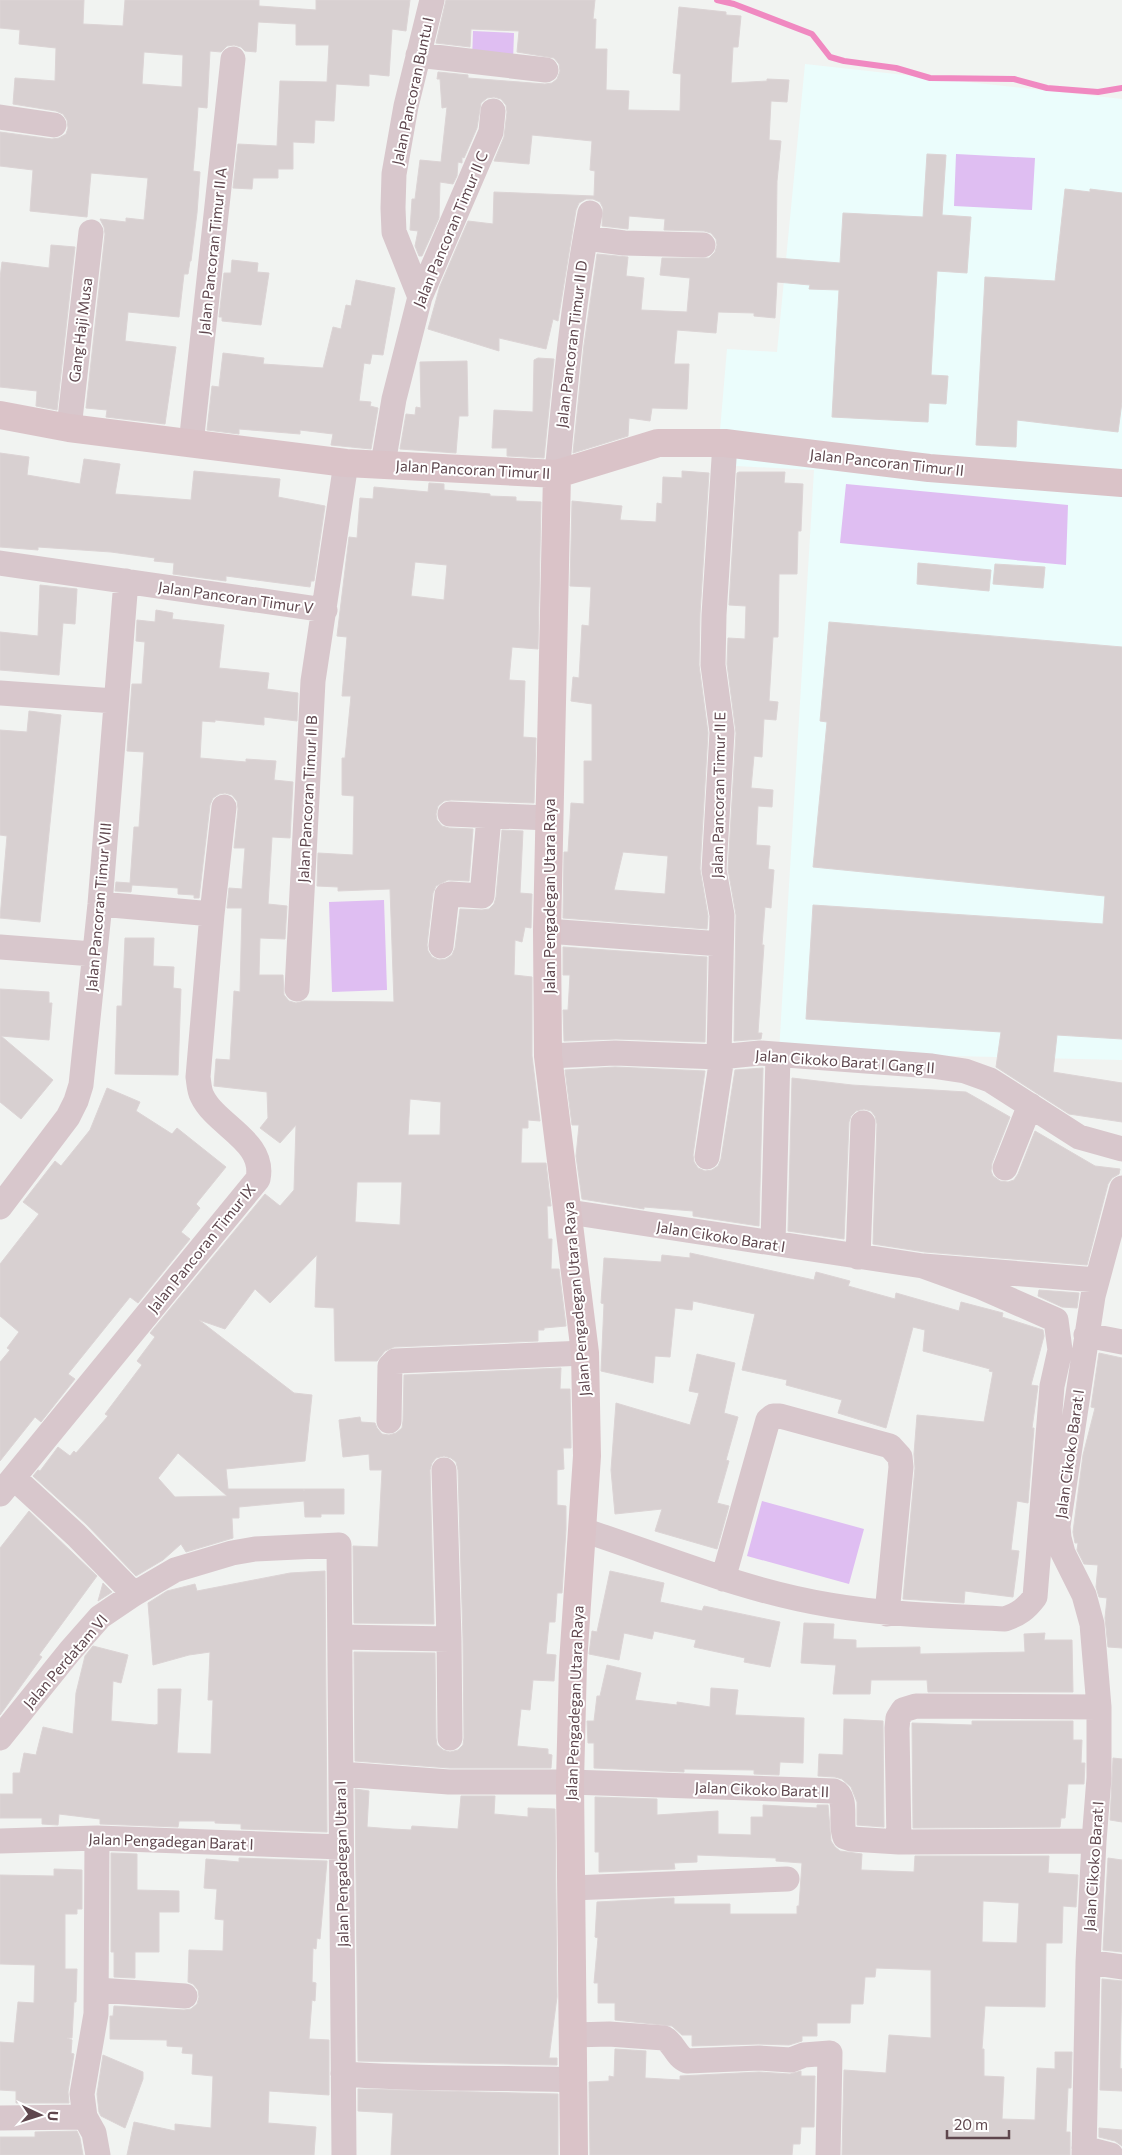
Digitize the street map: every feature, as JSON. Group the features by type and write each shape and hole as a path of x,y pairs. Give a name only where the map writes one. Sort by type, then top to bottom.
{"street":[{"name":"Jalan Pancoran Buntu I","path":"420,297 394,232 394,174 406,106 431,4"},
{"path":"418,55 546,70"},
{"name":"Jalan Pancoran Timur II A","path":"190,444 233,59"},
{"name":"Jalan Pancoran Timur II C","path":"383,464 394,399 420,297 491,132 494,112"},
{"path":"0,117 54,125"},
{"name":"Jalan Pancoran Timur II D","path":"556,474 570,336 590,213"},
{"name":"Gang Haji Musa","path":"69,428 91,232"},
{"path":"586,238 624,243 662,242 703,245"},
{"name":"Jalan Pancoran Timur II","path":"0,414 69,428 346,463 556,474 658,443 725,443 929,468 1122,483"},
{"name":"Jalan Pancoran Timur II E","path":"707,1157 721,1057 721,908 714,870 722,732 714,670 714,615 725,443"},
{"name":"Jalan Pancoran Timur V","path":"0,563 325,610 346,463"},
{"name":"Jalan Pengadegan Utara Raya","path":"556,474 555,624 548,818 548,1056 569,1212 585,1353 587,1456 573,1663 570,1782 574,2155"},
{"name":"Jalan Pancoran Timur VIII","path":"0,1207 56,1134 76,1101 83,1069 93,954 100,904 126,581"},
{"name":"Jalan Pancoran Timur II B","path":"297,989 314,681 325,610"},
{"path":"0,693 115,701"},
{"name":"Jalan Pancoran Timur IX","path":"7,1486 258,1179 260,1168 256,1153 209,1106 199,1089 198,1077 212,914 224,807"},
{"path":"450,814 548,818"},
{"path":"441,946 447,895 482,896 489,817"},
{"path":"100,904 212,914"},
{"path":"547,931 721,944"},
{"path":"0,947 93,954"},
{"name":"Jalan Cikoko Barat I Gang II","path":"548,1056 615,1053 721,1057 760,1053 778,1056 932,1066 965,1071 990,1080 1079,1137 1122,1149"},
{"path":"773,1243 778,1056"},
{"path":"1005,1168 1030,1105"},
{"path":"858,1257 863,1123"},
{"path":"1097,1280 1122,1188"},
{"name":"Jalan Cikoko Barat I","path":"569,1212 924,1266 1097,1280 1086,1335 1058,1526 1059,1538 1064,1553 1084,1595 1092,1624 1098,1707 1099,1778 1088,1962 1084,2151"},
{"path":"583,1530 723,1579 829,1605 886,1614 1005,1619 1026,1609 1034,1597 1052,1386 1060,1350 1056,1320 982,1287 924,1266"},
{"path":"1086,1335 1122,1342"},
{"path":"389,1421 390,1366 395,1361 585,1353"},
{"path":"723,1579 768,1420 773,1416 780,1416 890,1446 900,1457 901,1467 886,1614"},
{"path":"444,1470 450,1738"},
{"path":"7,1486 76,1536 134,1594"},
{"name":"Jalan Perdatam VI","path":"0,1738 100,1617 175,1570 232,1553 255,1549 339,1545 340,1637"},
{"path":"340,1774 340,1637 449,1639"},
{"path":"899,1842 897,1728 898,1718 903,1710 916,1706 1098,1707"},
{"name":"Jalan Pengadegan Utara I","path":"344,2155 340,1774 449,1782 570,1782"},
{"name":"Jalan Cikoko Barat II","path":"570,1782 834,1791 838,1792 842,1798 842,1830 845,1837 851,1839 899,1842 1094,1841"},
{"path":"96,1838 96,2014 82,2094 85,2117 94,2133 98,2155"},
{"name":"Jalan Pengadegan Barat I","path":"0,1841 96,1838 341,1847"},
{"path":"572,1888 787,1879"},
{"path":"1088,1962 1122,1967"},
{"path":"97,1990 185,1996"},
{"path":"573,2035 659,2036 670,2041 679,2056 687,2061 759,2058 791,2060 804,2055 830,2053 828,2155"},
{"path":"343,2074 391,2078 574,2080"},
{"path":"0,2118 85,2117"},
{"path":"1084,2151 1111,2155"}],"shaded area":[{"path":"473,31 514,33 513,61 472,60"},
{"path":"805,64 1122,99 1122,1060 779,1052 814,470 717,465 727,349 777,352"},
{"path":"956,154 1035,158 1032,210 954,206"},
{"path":"846,484 1068,505 1066,565 840,543"},
{"path":"384,900 387,990 332,992 329,902"},
{"path":"762,1501 864,1529 849,1584 747,1556"}],"building":[{"path":"0,0 84,0 83,24 123,26 125,0 259,0 259,6 316,10 316,0 410,0 406,31 392,29 389,76 369,74 369,86 336,84 334,121 315,120 314,143 293,142 293,169 278,169 278,178 253,178 252,189 233,188 238,144 277,146 280,81 327,82 329,45 296,45 296,24 258,22 256,52 245,51 241,47 234,45 227,46 221,52 210,51 207,108 198,107 193,171 200,172 197,213 191,261 188,274 184,274 179,317 128,312 125,341 176,347 165,424 106,417 107,410 86,408 105,234 100,219 126,222 126,218 144,220 148,178 91,173 87,217 30,211 33,170 0,166 0,132 52,139 66,134 68,128 67,120 63,114 56,111 13,104 15,78 55,81 56,48 19,44 20,30 0,28","holes":["144,52 183,55 182,87 142,84"]},
{"path":"446,0 595,0 593,19 596,19 595,49 607,49 606,90 629,91 628,110 680,111 681,74 673,73 679,7 726,12 726,15 741,16 738,47 733,47 731,83 767,81 767,79 789,80 787,102 771,101 769,140 781,141 777,181 776,258 840,263 843,213 923,217 927,154 946,155 942,215 971,217 967,273 937,271 931,375 948,376 946,404 929,403 928,422 832,417 839,290 809,289 810,285 777,282 775,318 754,316 754,313 718,312 716,333 677,330 674,364 689,364 687,409 652,408 650,421 629,418 628,436 573,453 584,345 597,254 628,257 626,276 644,278 641,310 687,312 690,278 660,275 662,258 709,258 715,252 716,239 711,233 704,231 664,230 665,219 629,216 628,229 602,226 603,208 600,202 586,199 579,203 576,210 558,321 553,319 546,349 499,338 499,351 428,329 440,286 468,221 493,224 494,192 594,196 595,171 590,170 592,141 532,135 529,164 494,161 504,137 507,112 506,105 501,99 487,98 481,103 477,128 464,158 462,157 462,163 458,162 457,176 453,184 440,182 439,218 422,256 419,256 415,246 418,231 410,230 412,199 415,199 420,160 441,162 447,107 442,108 440,79 437,79 438,72 468,75 468,78 545,84 552,83 557,79 560,71 559,64 554,58 517,52 519,31 471,29 470,47 436,43"},
{"path":"1065,189 1090,192 1090,189 1122,193 1122,402 1118,432 1017,420 1016,447 976,445 985,277 1055,281"},
{"path":"51,245 75,247 57,410 36,406 37,391 0,387 0,278 2,262 49,268"},
{"path":"232,260 258,263 257,272 269,273 261,325 222,321 222,317 219,317 224,273 231,273"},
{"path":"356,280 395,288 383,355 372,354 370,364 364,363 359,401 371,402 370,406 378,408 371,449 331,445 333,434 300,430 300,434 239,429 239,434 207,430 212,386 219,387 223,353 264,358 263,364 323,368 333,327 341,329 346,305 351,306"},
{"path":"538,358 554,359 544,458 507,456 507,448 492,448 494,410 533,412 534,360"},
{"path":"467,361 468,416 459,416 456,453 400,449 406,414 415,415 416,407 421,408 420,362"},
{"path":"0,453 29,457 27,475 80,484 84,459 120,464 115,494 191,500 194,471 280,479 278,497 325,506 314,581 311,581 310,587 226,576 226,581 173,574 174,563 154,561 155,558 111,552 38,547 38,550 0,547"},
{"path":"682,471 709,473 700,614 699,665 708,733 700,869 708,916 707,929 563,918 564,852 568,852 571,803 584,804 584,761 592,761 592,704 571,701 573,677 579,678 582,625 589,626 591,587 570,586 572,501 622,506 620,520 656,522 657,503 662,504 663,477 682,478","holes":["623,852 668,856 665,894 614,890"]},
{"path":"785,472 784,483 803,484 801,531 798,531 797,574 779,574 778,637 773,637 769,701 778,702 776,720 764,719 762,757 754,756 751,788 773,790 772,807 758,806 756,845 770,846 768,869 774,870 771,908 765,907 762,945 764,945 758,1033 762,1033 761,1039 734,1041 736,915 728,869 736,733 727,664 728,638 745,639 746,606 729,605 737,473"},
{"path":"429,483 444,484 444,490 490,494 490,496 516,497 516,501 541,502 538,649 512,647 509,680 525,681 523,737 536,738 534,803 451,800 444,801 438,806 437,820 442,826 473,829 469,881 448,880 436,886 433,893 427,945 432,957 439,960 446,959 452,955 455,948 460,909 489,909 494,904 502,830 523,831 520,893 532,894 531,928 525,927 522,942 515,940 514,975 532,977 532,1056 540,1121 528,1120 528,1128 522,1128 521,1163 546,1163 551,1206 547,1206 548,1239 552,1239 551,1269 559,1269 566,1326 538,1330 538,1341 394,1347 385,1351 377,1361 335,1361 334,1308 315,1307 317,1255 270,1303 255,1289 225,1329 199,1320 294,1393 312,1395 305,1461 226,1469 228,1489 344,1489 344,1514 321,1514 321,1517 305,1517 304,1501 239,1507 239,1518 232,1518 233,1538 186,1552 181,1544 163,1560 136,1576 86,1524 33,1476 38,1470 40,1471 58,1447 70,1456 74,1451 76,1453 108,1416 105,1414 142,1365 137,1361 155,1337 150,1333 265,1194 280,1206 294,1190 296,1125 280,1143 260,1128 268,1118 267,1092 214,1086 216,1059 230,1060 234,991 240,992 242,908 227,908 229,888 242,889 245,848 234,848 238,809 237,801 232,795 225,793 213,798 210,805 199,898 194,898 194,895 178,894 178,888 132,885 131,892 115,891 116,882 130,883 134,827 139,827 144,752 127,751 132,684 142,684 145,642 136,641 137,620 155,622 156,610 173,613 172,619 224,625 219,668 269,673 267,689 298,693 297,721 264,717 264,725 215,720 215,722 202,721 200,758 246,762 246,759 276,761 274,780 293,782 290,838 272,837 268,904 287,906 285,939 260,938 259,975 283,975 284,995 289,1001 296,1003 304,1001 394,1002 390,889 338,891 338,887 317,886 318,853 353,855 354,796 342,795 342,758 345,758 351,696 342,696 347,637 337,636 349,537 357,538 360,498 373,499 374,487 428,492","holes":["415,562 447,565 444,600 411,596","410,1099 441,1102 440,1135 408,1135","357,1182 402,1182 400,1225 355,1222","178,1453 227,1496 175,1497 158,1478"]},
{"path":"918,563 991,570 989,591 917,584"},
{"path":"995,564 1045,567 1043,588 993,584"},
{"path":"40,585 77,589 75,624 63,623 59,675 0,670 0,632 38,636"},
{"path":"829,622 1122,647 1122,1039 1057,1035 1053,1072 1122,1083 1122,1122 1069,1114 996,1067 1001,1032 806,1019 813,905 1103,924 1105,896 813,867 827,722 820,721"},
{"path":"29,711 61,715 40,922 0,918 7,836 0,835 0,730 27,732"},
{"path":"125,938 154,938 153,966 174,967 173,988 181,989 178,1075 115,1074 117,1006 122,1006"},
{"path":"563,947 707,957 705,1042 616,1039 564,1041 563,1010 568,1010 570,975 563,975"},
{"path":"0,989 49,992 49,1003 52,1003 49,1040 1,1036 53,1080 21,1119 0,1102"},
{"path":"615,1067 705,1071 693,1155 694,1162 698,1168 705,1171 712,1170 718,1166 721,1159 735,1070 763,1068 759,1226 693,1216 693,1211 644,1207 644,1209 582,1199 576,1156 579,1125 572,1125 565,1070"},
{"path":"792,1078 852,1085 966,1092 1010,1117 992,1163 991,1171 993,1176 1000,1181 1008,1182 1014,1180 1035,1131 1095,1166 1120,1169 1119,1174 1112,1178 1108,1184 1087,1265 925,1252 873,1244 877,1124 875,1116 871,1111 864,1109 856,1111 851,1116 849,1122 844,1239 788,1231"},
{"path":"107,1088 140,1102 136,1111 172,1134 177,1128 226,1167 196,1204 200,1208 181,1232 190,1239 138,1303 130,1297 68,1374 75,1379 41,1422 35,1417 0,1461 0,1362 10,1350 7,1348 19,1332 0,1316 0,1264 39,1214 23,1202 55,1161 61,1166 90,1130"},
{"path":"690,1253 814,1280 816,1272 850,1281 848,1286 895,1299 896,1293 959,1311 961,1302 1003,1313 1002,1317 1043,1330 1044,1336 1031,1385 1038,1386 1032,1428 1034,1428 1028,1503 1017,1501 1011,1550 1019,1551 1013,1597 965,1591 964,1603 903,1599 915,1468 914,1454 917,1415 984,1422 993,1372 989,1371 990,1369 923,1351 925,1330 913,1327 886,1428 838,1413 842,1400 786,1385 787,1380 742,1370 755,1314 693,1301 692,1310 675,1308 670,1357 655,1356 653,1383 601,1371 604,1304 601,1303 604,1258 661,1262 662,1255 690,1258"},
{"path":"1039,1290 1079,1293 1077,1308 1062,1307 1038,1296"},
{"path":"1099,1353 1122,1358 1122,1648 1108,1647 1105,1618 1107,1598 1099,1597 1096,1587 1098,1565 1084,1564 1077,1550 1078,1543 1075,1543 1073,1532 1083,1455 1095,1408 1091,1407"},
{"path":"697,1354 735,1363 724,1413 738,1417 726,1460 729,1461 717,1503 729,1506 717,1549 655,1531 662,1509 615,1514 611,1470 616,1403 690,1425 699,1393 689,1391"},
{"path":"561,1368 560,1389 570,1389 571,1448 563,1448 564,1469 557,1470 557,1505 566,1506 566,1529 562,1593 557,1593 555,1622 549,1622 546,1654 556,1655 554,1681 533,1680 530,1710 521,1709 517,1746 548,1749 548,1754 552,1755 551,1768 450,1768 355,1761 354,1652 435,1653 437,1745 443,1750 450,1752 458,1750 463,1745 463,1639 458,1470 456,1462 444,1456 436,1458 430,1470 434,1624 354,1623 353,1546 378,1547 382,1470 370,1470 369,1454 343,1457 339,1420 360,1417 361,1422 375,1423 382,1434 396,1433 402,1428 403,1421 404,1375"},
{"path":"29,1511 97,1576 39,1655 42,1657 0,1715 0,1548"},
{"path":"325,1571 327,1832 241,1829 241,1824 215,1823 215,1821 179,1821 178,1827 100,1824 100,1819 59,1814 58,1825 42,1824 42,1818 0,1818 0,1794 13,1794 13,1773 20,1773 24,1753 36,1755 43,1727 73,1734 76,1693 85,1656 93,1646 128,1655 121,1683 113,1681 111,1721 158,1724 158,1689 181,1689 177,1753 211,1754 213,1700 208,1700 210,1652 189,1655 153,1665 148,1603 167,1591 195,1584 197,1591 290,1573"},
{"path":"610,1571 664,1583 660,1602 702,1611 704,1606 780,1622 770,1667 744,1662 745,1658 694,1647 696,1640 654,1631 652,1639 624,1633 619,1660 589,1654 592,1631 597,1632"},
{"path":"103,1583 112,1592 98,1601"},
{"path":"804,1623 834,1624 833,1639 856,1640 856,1648 920,1647 920,1654 1025,1652 1024,1634 1045,1633 1044,1640 1072,1640 1073,1692 928,1692 927,1680 871,1680 870,1694 833,1694 836,1665 801,1663"},
{"path":"607,1665 641,1673 635,1700 677,1705 677,1702 710,1707 711,1688 738,1690 735,1715 804,1718 803,1763 780,1762 779,1775 754,1774 754,1770 684,1769 684,1772 594,1768 594,1743 588,1743 587,1721 594,1721 597,1696 600,1696"},
{"path":"844,1719 883,1721 884,1827 857,1825 857,1802 851,1787 842,1779 818,1776 819,1754 843,1755"},
{"path":"972,1721 1073,1721 1073,1740 1082,1740 1081,1763 1085,1763 1084,1784 1068,1784 1065,1818 1061,1818 1060,1827 913,1828 912,1723 972,1725"},
{"path":"1113,1758 1122,1759 1122,1822 1110,1820"},
{"path":"355,1789 369,1791 367,1827 411,1830 412,1826 458,1829 461,1796 495,1796 494,1814 528,1817 528,1808 555,1809 557,1997 549,2058 557,2058 557,2065 358,2061"},
{"path":"595,1797 657,1799 657,1815 718,1811 718,1834 751,1835 751,1817 763,1817 763,1805 817,1808 817,1805 828,1805 831,1841 840,1851 862,1854 861,1870 914,1872 915,1856 1049,1856 1048,1873 1078,1875 1076,1907 1063,1906 1062,1943 1046,1943 1045,2007 985,2006 982,2049 984,2049 984,2076 1004,2077 1002,2119 1035,2120 1037,2068 1055,2069 1055,2052 1072,2052 1071,2088 1068,2088 1066,2132 1070,2132 1070,2155 842,2155 844,2070 886,2073 889,2035 931,2038 931,1970 876,1968 875,1977 865,1977 863,2004 851,2004 850,2023 817,2023 817,2036 802,2036 802,2041 789,2045 692,2046 692,2035 682,2035 672,2026 615,2020 615,2003 598,2003 598,1983 594,1983 598,1938 595,1937 597,1902 674,1898 674,1904 730,1904 730,1914 797,1914 802,1863 776,1861 776,1858 697,1855 697,1862 674,1863 675,1869 599,1872 599,1852 595,1852","holes":["983,1901 1019,1903 1017,1943 982,1942"]},
{"path":"111,1853 137,1854 137,1890 179,1891 179,1912 159,1912 159,1952 135,1952 135,1978 114,1977 114,1952 111,1952"},
{"path":"239,1858 327,1861 320,1939 317,1938 316,1949 313,1948 312,1982 316,1983 315,2001 312,2000 309,2039 329,2040 329,2095 269,2091 268,2123 316,2127 314,2155 127,2155 134,2122 175,2131 175,2124 211,2128 213,2076 192,2074 193,2054 182,2053 183,2047 167,2046 167,2040 110,2039 110,2016 113,2016 114,2006 184,2010 191,2009 197,2004 198,1990 193,1984 188,1982 189,1950 223,1951 224,1920 215,1919 217,1889 204,1888 206,1859 239,1862"},
{"path":"1108,1858 1122,1860 1122,1952 1103,1950"},
{"path":"54,1869 82,1870 82,1909 77,1909 77,1914 65,1914 65,1969 77,1969 72,2038 67,2038 72,2040 71,2053 74,2054 68,2092 69,2103 16,2103 16,2091 0,2090 0,2042 14,2043 18,2002 34,2003 35,1965 0,1964 0,1875 54,1876"},
{"path":"1102,1979 1122,1981 1120,2068 1122,2069 1122,2091 1100,2090"},
{"path":"615,2049 646,2051 645,2078 680,2080 680,2076 759,2072 790,2074 801,2071 801,2076 815,2076 814,2127 801,2127 800,2144 793,2144 792,2155 590,2155 589,2082 609,2081 609,2076 614,2077"},
{"path":"103,2055 143,2072 143,2079 125,2128 101,2116 99,2112 97,2094"},
{"path":"358,2089 558,2094 558,2155 391,2155 393,2113 358,2111"},
{"path":"1099,2128 1122,2130 1122,2146 1115,2141 1099,2137"},
{"path":"77,2131 83,2155 0,2155 0,2137 35,2137 35,2132"}],"waterway":[{"path":"717,0 734,4 812,34 830,57 844,61 896,68 930,78 1014,79 1047,88 1098,92 1122,88"}]}
